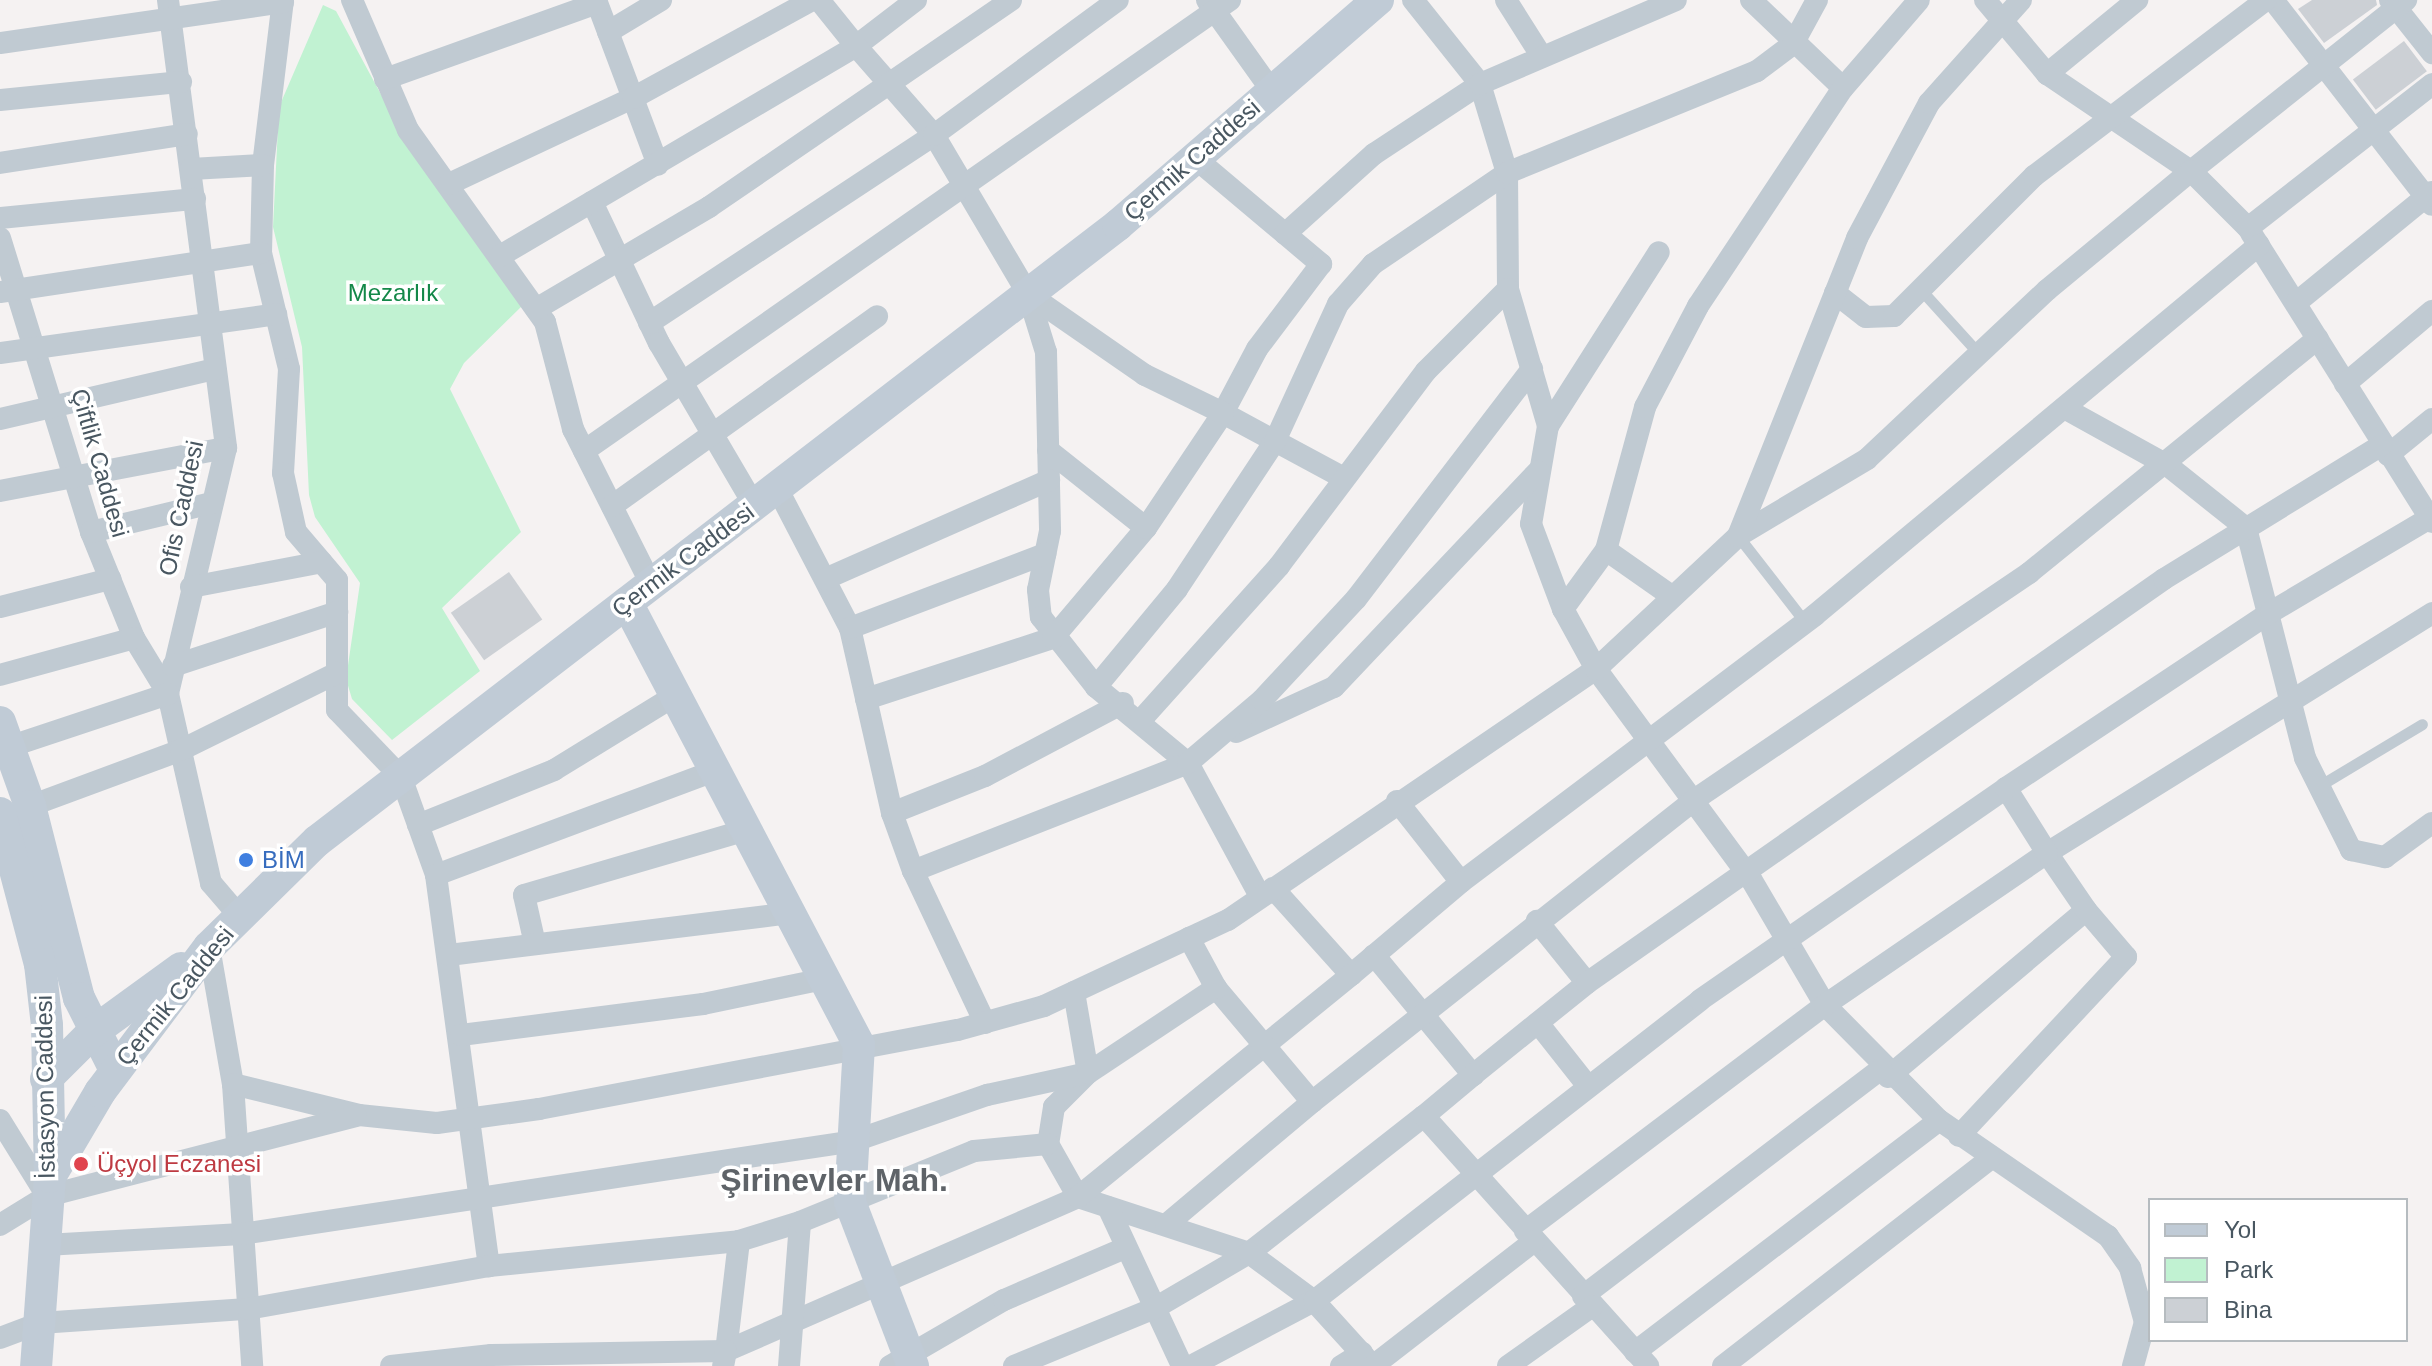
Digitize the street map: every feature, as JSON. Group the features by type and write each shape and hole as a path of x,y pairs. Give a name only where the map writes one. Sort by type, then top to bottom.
{"main road":[{"name":"Çermik Caddesi","path":"48,1187 115,1070 209,947 317,841 1028,294 1195,158 1378,0"},
{"path":"639,593 676,695 714,771 828,978 859,1045 850,1202 904,1363"},
{"path":"5,734 9,819 93,1032 115,1070"},
{"name":"İstasyon Caddesi","path":"9,819 40,964 46,1079 48,1187 36,1366"},
{"path":"46,1079 93,1032 209,947"}],"street":[{"path":"352,0 408,130 536,309 584,451 612,506 639,593"},
{"path":"608,32 661,0"},
{"path":"449,184 633,98 812,0"},
{"path":"819,0 934,135 1028,294 1046,352 1049,480 1045,554 1038,590 1053,638 1096,687 1123,703 1188,763 1266,892 1351,975"},
{"path":"500,256 856,46 916,0"},
{"path":"536,309 619,260 894,85 1011,0"},
{"path":"649,323 934,135 1118,0"},
{"path":"1413,0 1480,84 1507,173 1508,289 1548,426"},
{"path":"1506,0 1542,57"},
{"path":"1285,234 1374,154 1480,84 1676,0"},
{"path":"1751,0 1793,44 1843,88"},
{"path":"1096,687 1177,589 1275,441 1338,304 1373,264 1507,173 1757,71 1793,44 1817,0"},
{"path":"1563,609 1606,550 1645,407 1698,306 1843,88 1919,0"},
{"path":"1191,1366 1314,1301 1479,1178 1587,1085 2006,788 2271,612 2431,520 2385,450 2297,302 2253,237 2191,171 2047,74 1998,21 1985,0"},
{"path":"1738,536 1835,293 1929,103 1998,21 2021,0"},
{"path":"2047,74 2137,0"},
{"path":"1835,293 1874,320 1894,316 2034,176 2266,0"},
{"path":"2273,0 2321,65 2430,198 2297,302"},
{"path":"0,43 169,8 283,1 263,165 261,253 289,369 283,473 296,532 337,580 337,710 401,777 436,875 473,1118 489,1266"},
{"path":"385,79 596,1 658,165"},
{"path":"233,1084 359,1115 437,1123 985,1023 1074,992 1189,938 1266,892 1596,669 1670,595 1738,536 1867,459 1980,355 2191,171 2397,3 2432,53"},
{"path":"584,451 680,378 967,187 1218,4 1272,91"},
{"name":"Ofis Caddesi","path":"169,8 226,448 168,694 211,883 240,917"},
{"path":"0,100 181,82"},
{"path":"391,1366 491,1355 725,1358 788,1326 881,1288 1078,1197 1461,882 1650,746 1805,622 2064,408 2372,129 2432,84"},
{"path":"0,163 187,134"},
{"path":"866,699 1053,638 1146,528 1223,413 1257,349 1321,264 1195,158"},
{"path":"191,169 263,165"},
{"path":"0,218 195,199"},
{"path":"592,202 649,323 710,431 766,496 825,579 850,628 892,813 913,871 985,1023"},
{"name":"Çiftlik Caddesi","path":"0,238 8,289 35,342 57,406 91,532 134,638 168,694"},
{"path":"1659,252 1548,426 1531,524 1563,609 1596,669 1743,868 1825,1005 1885,1073 1939,1120 1990,1159 2051,1193 2108,1236 2123,1257 2145,1322 2133,1366"},
{"path":"8,289 261,253"},
{"path":"1141,720 1279,566 1340,476 1426,371 1508,289"},
{"path":"1028,294 1145,375 1340,476"},
{"path":"2345,384 2432,311"},
{"path":"0,353 35,342 276,314"},
{"path":"612,506 710,431 877,316"},
{"path":"1166,1225 1422,1012 1694,800 2029,573 2167,465 2318,338"},
{"path":"0,419 215,369"},
{"path":"913,871 1188,763 1213,742 1356,599 1532,369"},
{"path":"2064,408 2167,465 2246,528 2271,612 2289,698 2319,786 2362,857 2385,857 2432,823"},
{"path":"1014,1366 1155,1308 1249,1253 1587,983 1743,868 2246,528 2385,450 2432,419"},
{"path":"0,491 226,448"},
{"path":"1048,450 1146,528"},
{"path":"1213,742 1334,687 1539,471"},
{"path":"825,579 1049,480"},
{"path":"91,532 212,503"},
{"path":"1606,550 1670,595"},
{"path":"850,628 1045,554"},
{"path":"191,587 322,562"},
{"path":"0,607 110,579"},
{"path":"173,666 337,612"},
{"path":"1341,1366 1370,1362 1825,1005 2047,853 2289,698 2432,613"},
{"path":"0,675 134,638"},
{"path":"9,819 181,750 337,673"},
{"path":"5,734 168,694"},
{"path":"418,825 554,770 676,695"},
{"path":"892,813 985,776 1123,703"},
{"path":"436,875 714,771"},
{"path":"1959,1136 2126,957 2086,910 2006,788"},
{"path":"1397,801 1461,882"},
{"path":"535,944 524,895 747,830"},
{"path":"1508,1366 1587,1301 1885,1073 2086,910"},
{"path":"449,955 791,913"},
{"path":"1537,921 1587,983"},
{"path":"1189,938 1216,988 1312,1102"},
{"path":"209,947 233,1084 252,1366"},
{"path":"1374,955 1473,1075"},
{"path":"461,1035 703,1004 828,978"},
{"path":"1216,988 1088,1073 1054,1107 1048,1144 1078,1197 1249,1253 1314,1301 1370,1362"},
{"path":"1074,992 1088,1073"},
{"path":"1538,1023 1587,1085"},
{"path":"45,1245 242,1234 481,1192 854,1141 987,1095 1088,1073"},
{"path":"0,1225 48,1187 238,1151 359,1115"},
{"path":"1424,1116 1641,1359 1939,1120"},
{"path":"0,1120 48,1187"},
{"path":"0,1338 40,1323 248,1309 489,1266 739,1241 800,1222 974,1151 1048,1144"},
{"path":"1723,1366 1990,1159"},
{"path":"1108,1207 1182,1366"},
{"path":"789,1366 788,1326 800,1222"},
{"path":"725,1358 739,1241"},
{"path":"904,1363 1004,1300 1125,1248"}],"lane":[{"path":"1922,291 1980,355"},
{"path":"1738,536 1805,622"},
{"path":"2319,786 2422,724"}],"green space":[{"name":"Mezarlık","path":"323,5 336,11 405,139 522,306 464,363 450,389 521,532 442,608 480,671 392,740 352,699 346,679 360,583 315,517 309,495 302,347 273,227 279,107"}],"building":[{"path":"2312,0 2376,0 2377,5 2324,43 2298,9"},
{"path":"2404,41 2427,71 2376,110 2353,80"},
{"path":"509,572 542,620 484,660 451,613"}],"place":[{"name":"BİM","path":"246,860"},
{"name":"Üçyol Eczanesi","path":"81,1164"}],"district":[{"name":"Şirinevler Mah.","path":"834,1180"}]}
